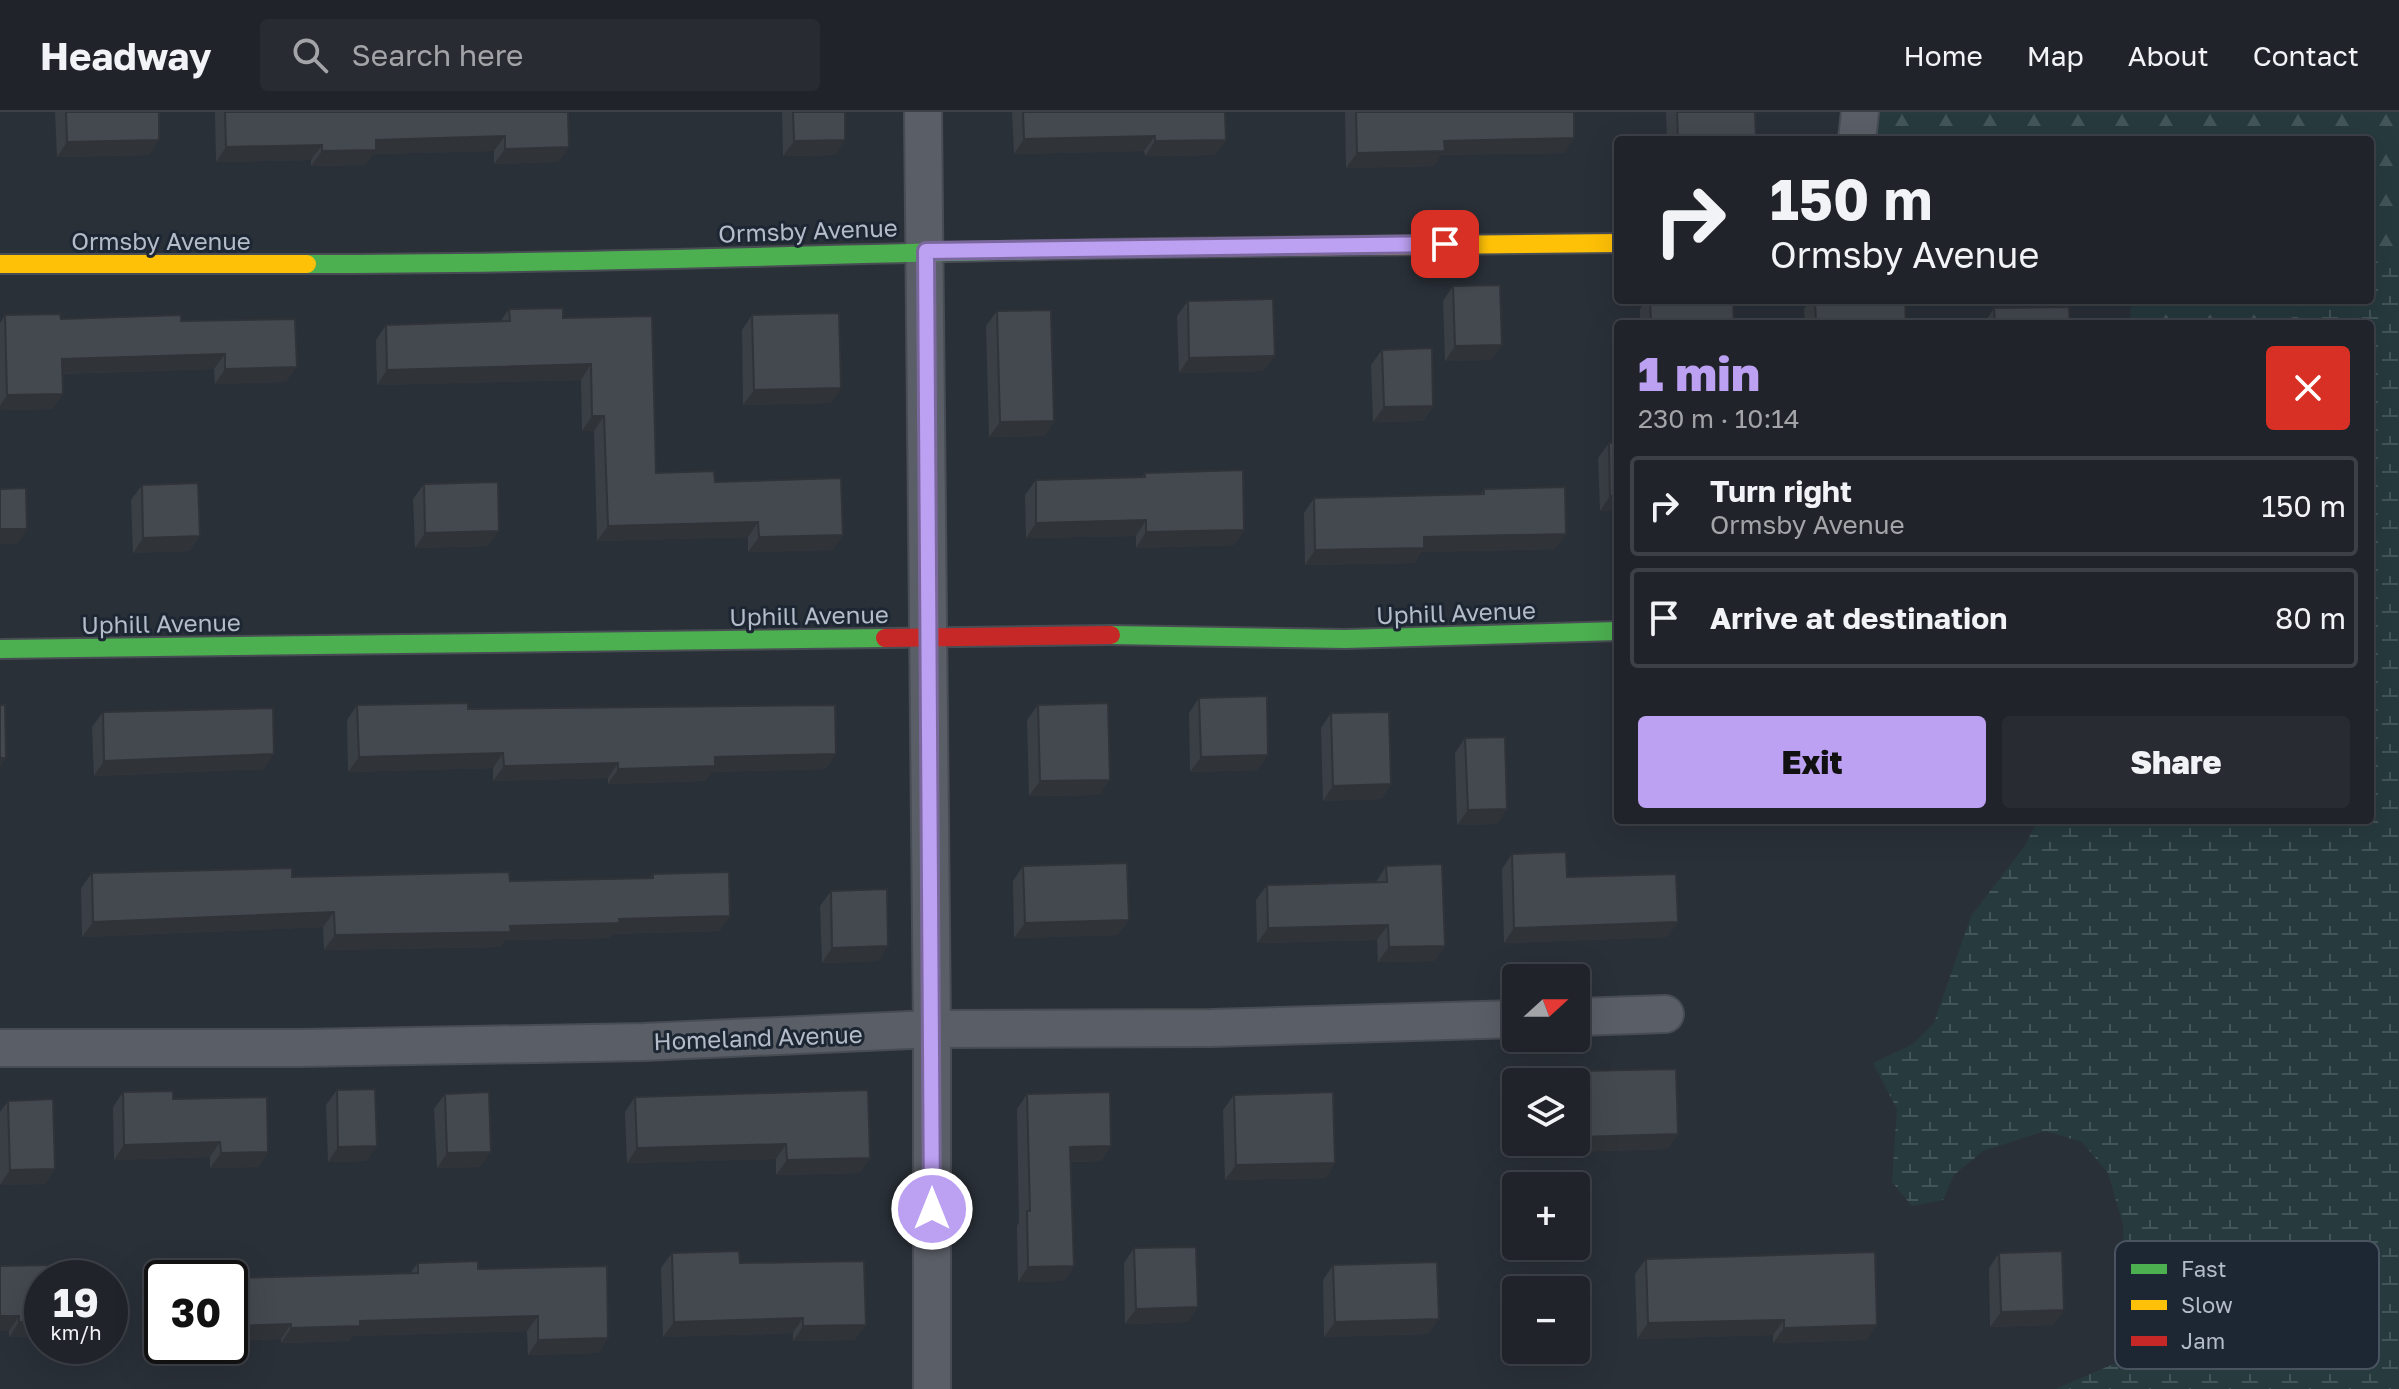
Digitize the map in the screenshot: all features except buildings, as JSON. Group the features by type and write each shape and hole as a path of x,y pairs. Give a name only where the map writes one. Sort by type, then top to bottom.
{"street":[{"path":"923,112 932,1029 932,1389"},
{"path":"1857,136 1860,112"},
{"name":"Ormsby Avenue","path":"0,264 462,264 926,251 1614,243"},
{"name":"Uphill Avenue","path":"0,649 1128,635 1345,639 1614,631"},
{"path":"1590,1017 1665,1014"},
{"name":"Homeland Avenue","path":"0,1048 285,1048 629,1042 932,1029 1211,1028 1502,1019"}],"green space":[{"path":"1865,112 2399,112 2399,250 2374,263 2374,136 1864,136"},
{"path":"2399,250 2399,1389 2056,1389 2115,1363 2115,1369 2379,1369 2379,1241 2124,1241 2123,1224 2108,1173 2082,1142 2045,1131 1983,1151 1954,1175 1943,1200 1912,1206 1892,1182 1897,1109 1873,1063 1913,1044 1934,1023 1971,916 2024,847 2036,824 2374,824 2374,320 2288,320 2310,304 2374,304 2374,263"},
{"path":"2134,304 2310,304 2288,320 2131,320 2130,309"}],"traffic: fast":[{"path":"307,264 1158,248"},
{"path":"1111,635 1345,639 1614,631"},
{"path":"0,649 885,638"}],"traffic: slow":[{"path":"1158,248 1614,243"},
{"path":"0,264 307,264"}],"traffic: jam":[{"path":"885,638 1111,635"}],"route":[{"path":"932,1209 926,251 1445,244"}]}
